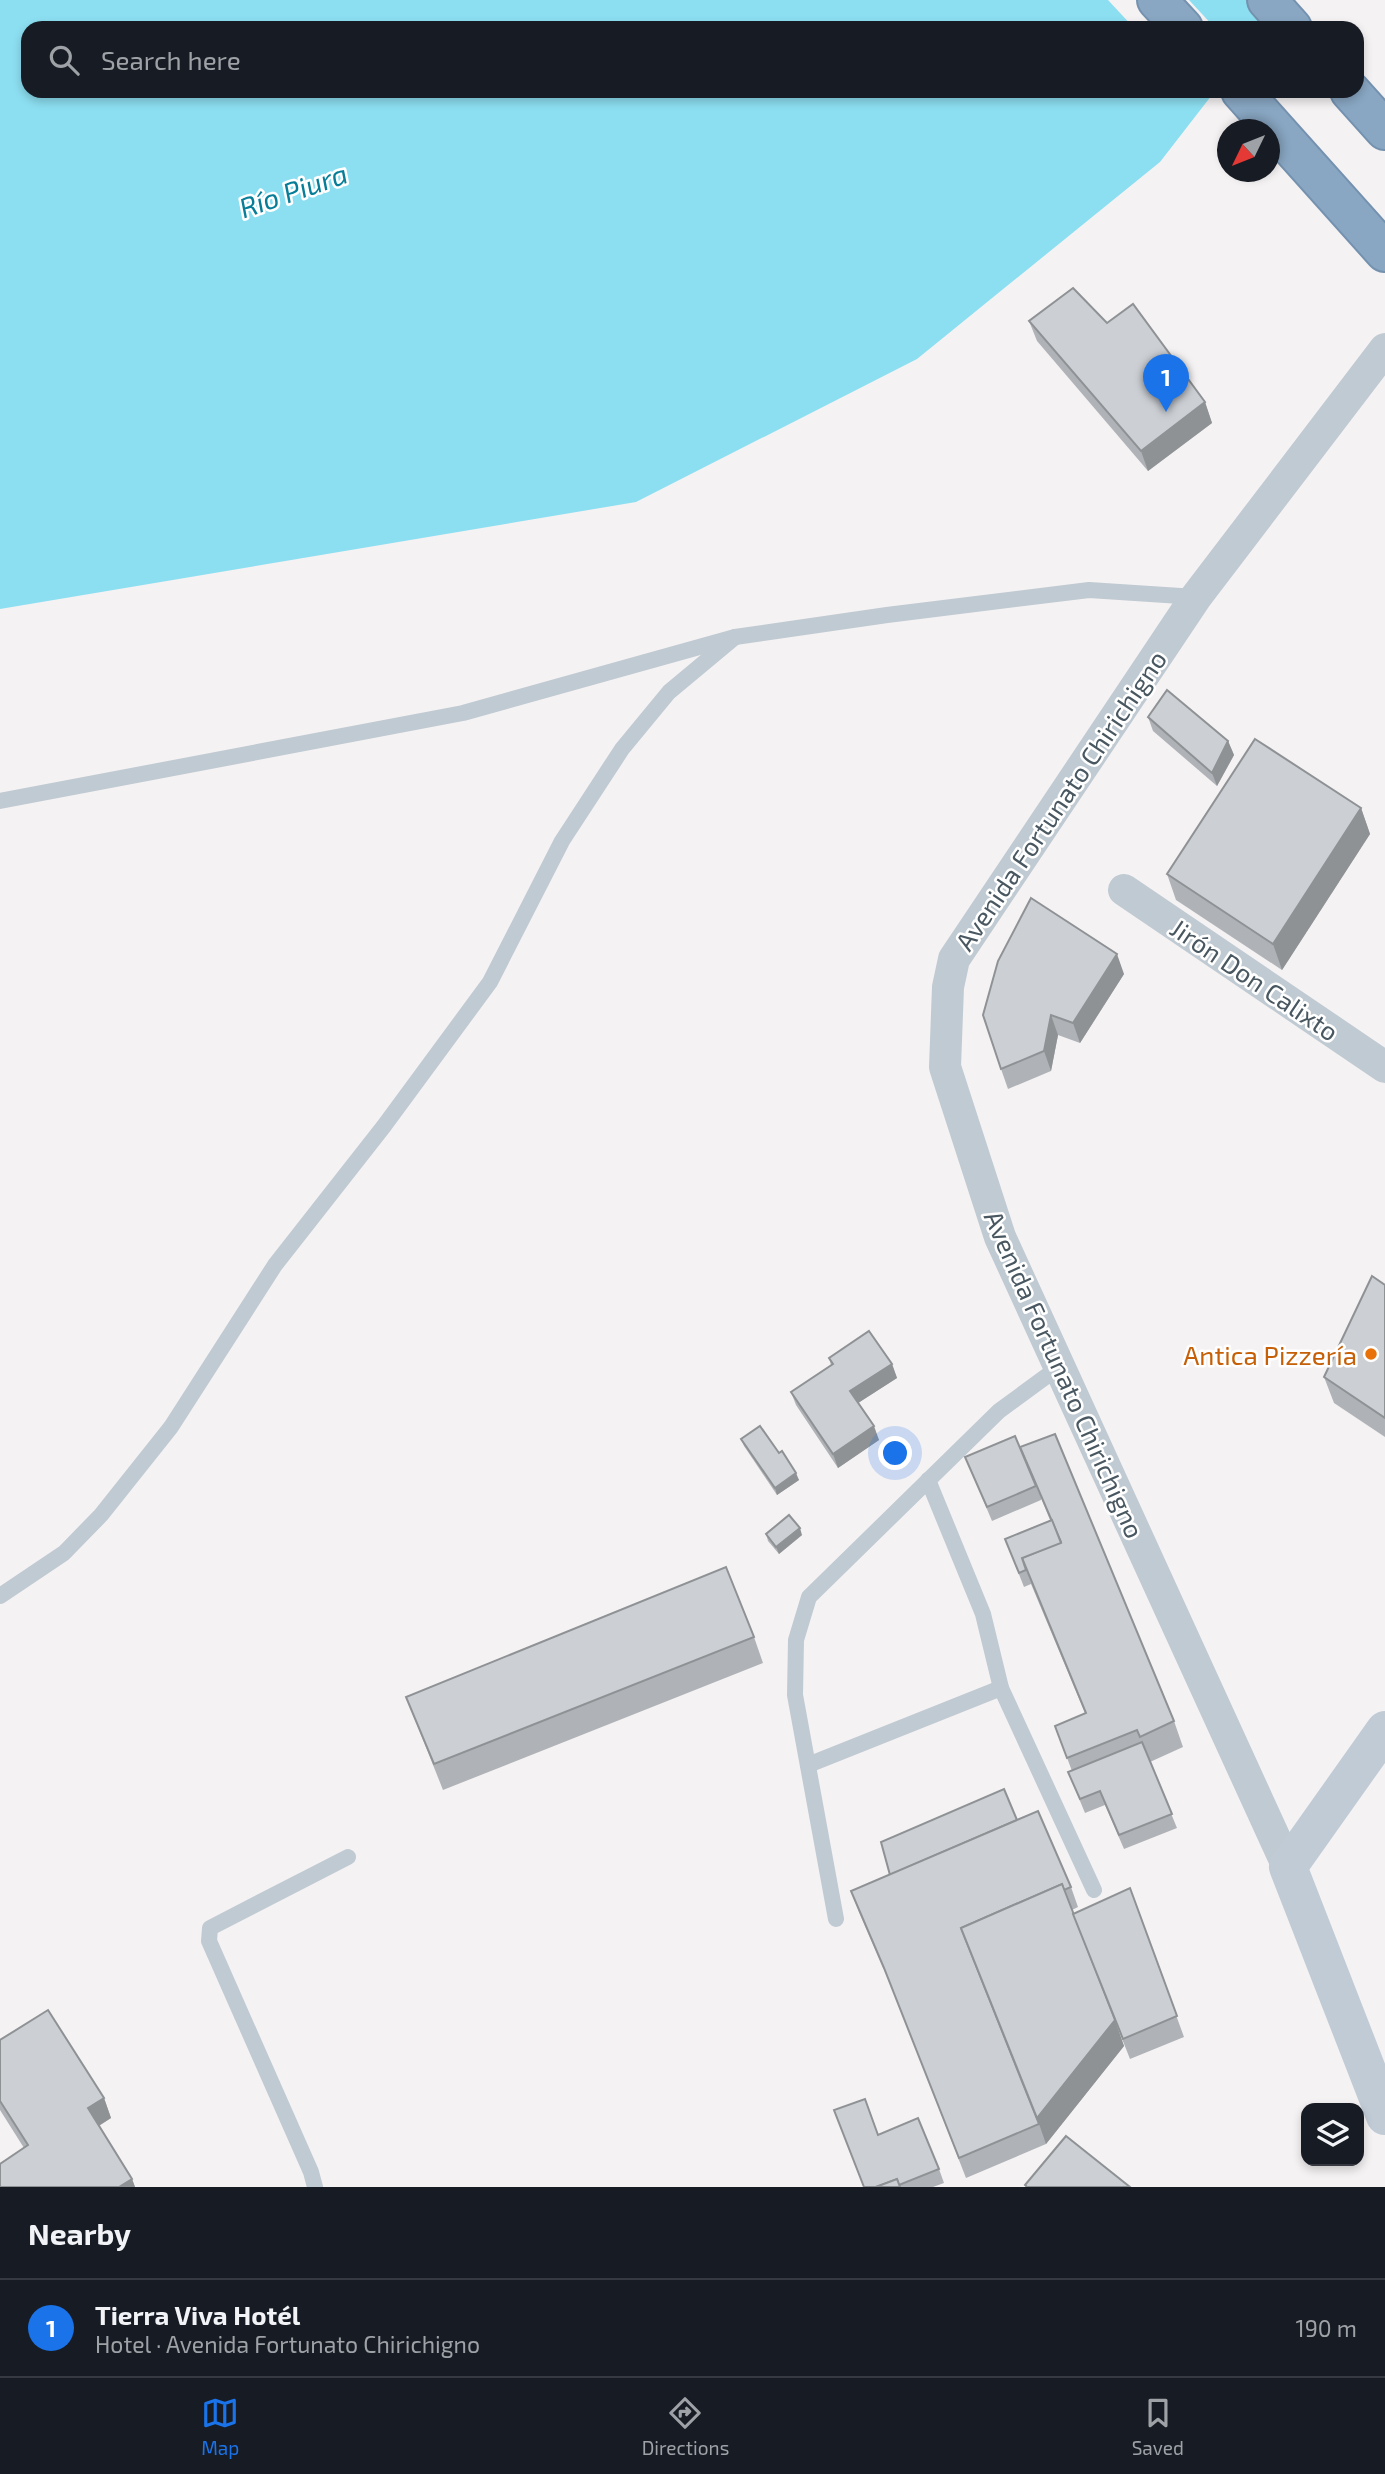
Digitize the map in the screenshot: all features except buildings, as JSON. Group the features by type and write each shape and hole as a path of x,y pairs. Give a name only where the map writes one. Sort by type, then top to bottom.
{"highway":[{"path":"1157,0 1176,21"},
{"path":"1267,0 1286,21"},
{"path":"1247,98 1385,252"},
{"path":"1356,98 1385,130"}],"main road":[{"path":"1288,1867 1385,1730"},
{"name":"Avenida Fortunato Chirichigno","path":"1288,1867 1385,2116"}],"street":[{"name":"Avenida Fortunato Chirichigno","path":"1288,1867 1000,1237 946,1067 948,987 954,960 1196,597 1385,349"},
{"name":"Jirón Don Calixto","path":"1124,890 1385,1067"}],"lane":[{"path":"0,801 463,713 735,637 1089,590 1196,597"},
{"path":"0,1596 64,1553 101,1515 171,1427 275,1265 384,1126 490,982 562,841 622,749 669,692 735,637"},
{"path":"836,1919 795,1695 796,1640 809,1597 999,1411 1059,1367"},
{"path":"928,1480 983,1614 1001,1688 1094,1890"},
{"path":"808,1765 1001,1688"},
{"path":"315,2187 311,2172 209,1941 210,1928 348,1857"}],"water":[{"name":"Río Piura","path":"0,0 1286,0 1270,21 21,21 21,98 1210,98 1160,162 917,359 636,502 0,609"}],"pier":[{"path":"1108,0 1189,0 1208,21 1128,21"}],"place":[{"name":"Tierra Viva Hotél","path":"1166,412"},
{"name":"Antica Pizzería","path":"1371,1354"}]}
